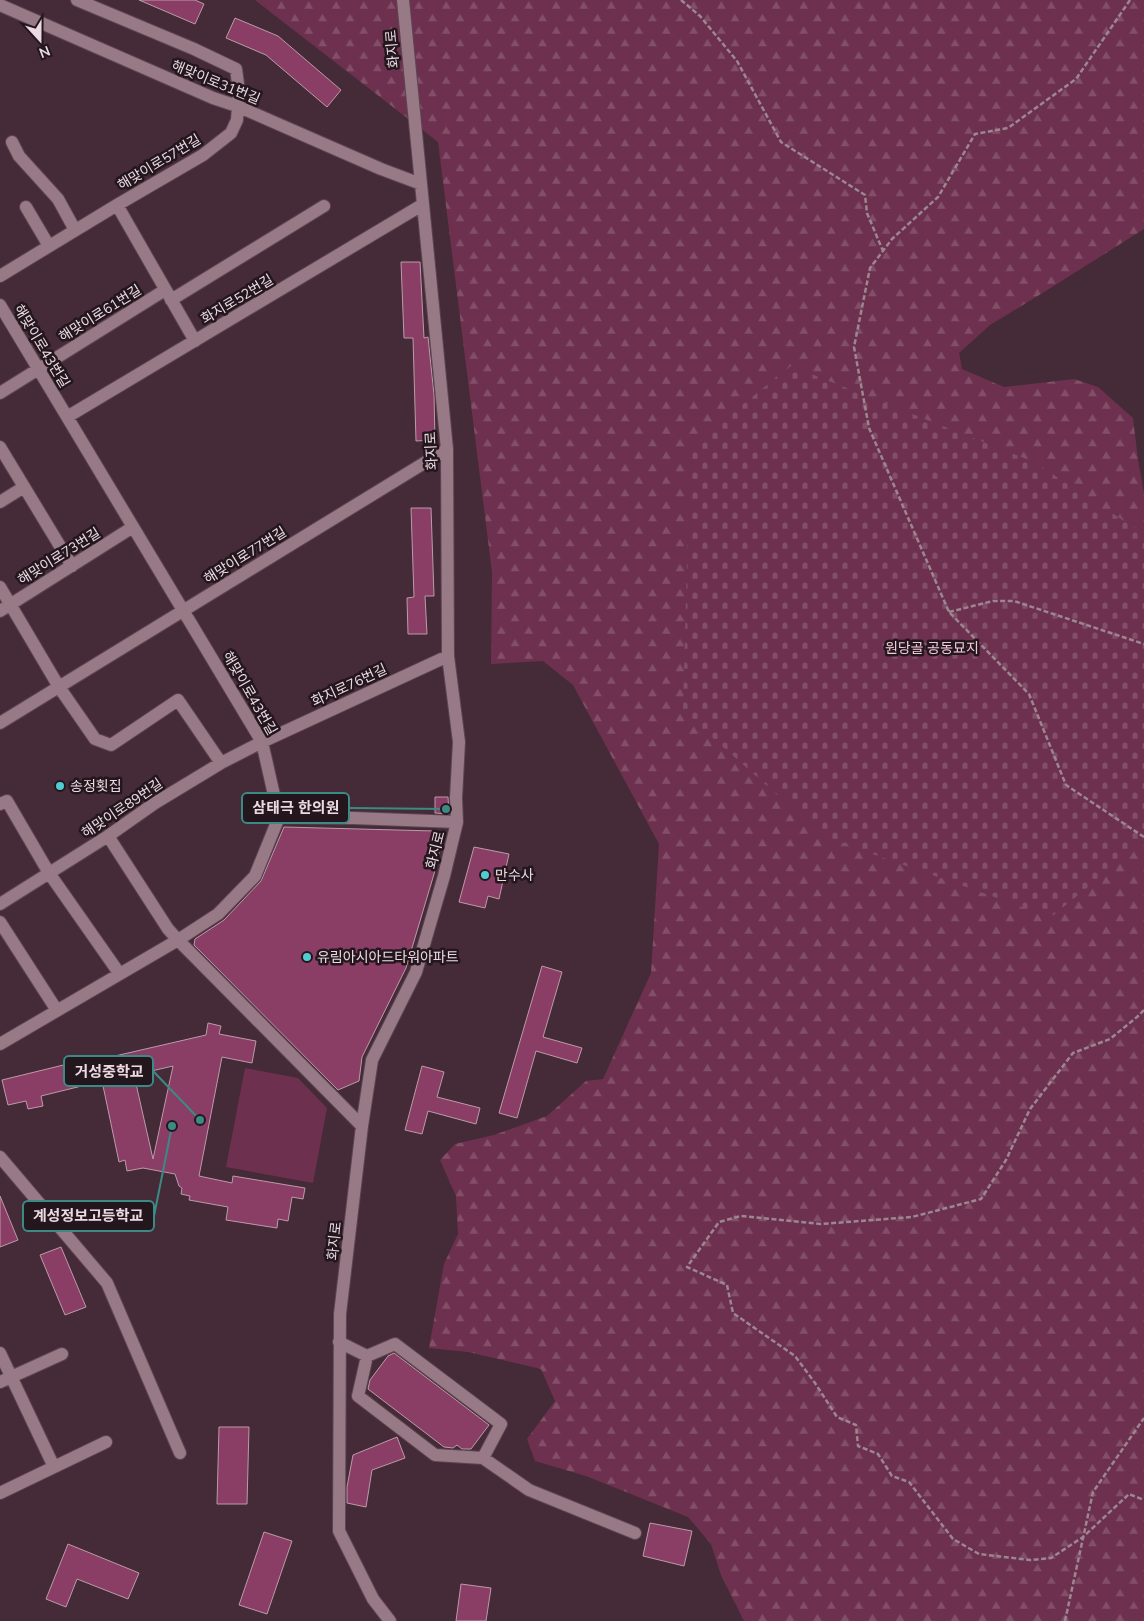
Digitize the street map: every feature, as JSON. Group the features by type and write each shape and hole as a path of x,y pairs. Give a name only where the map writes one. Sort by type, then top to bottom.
{"street":[{"name":"해맞이로57번길","path":"0,276 116,205 203,155 231,133 236,120 239,91 236,69 194,49 77,0"},
{"name":"화지로","path":"390,1621 374,1599 339,1531 340,1314 362,1126 372,1060 416,972 444,876 457,822 456,798 459,742 448,656 447,449 403,0"},
{"name":"해맞이로31번길","path":"0,5 213,98 237,106 420,184"},
{"path":"12,142 19,156 58,199 75,230"},
{"path":"116,205 195,341"},
{"name":"화지로52번길","path":"67,417 422,205"},
{"name":"해맞이로61번길","path":"0,393 324,206"},
{"path":"26,207 49,246"},
{"name":"해맞이로43번길","path":"0,305 262,742 279,817"},
{"path":"0,447 72,566"},
{"name":"해맞이로77번길","path":"0,723 447,449"},
{"path":"0,502 24,487"},
{"name":"해맞이로73번길","path":"5,607 133,527"},
{"path":"0,587 5,607 95,739 111,744 178,700 221,763"},
{"name":"화지로76번길","path":"262,742 448,656"},
{"name":"해맞이로89번길","path":"0,904 108,836 155,803 221,763 262,742"},
{"path":"0,804 7,801 49,873 119,974"},
{"path":"1,1042 178,940 218,914 255,876 279,817 457,822"},
{"path":"108,836 168,929 362,1126"},
{"path":"0,922 56,1009"},
{"path":"0,1157 107,1284 180,1453"},
{"path":"339,1342 367,1356 395,1344 501,1424 484,1458"},
{"path":"0,1353 6,1379 54,1467"},
{"path":"6,1379 62,1354"},
{"path":"367,1356 358,1396 435,1455 484,1458 529,1490 635,1533"},
{"path":"0,1493 106,1442"}],"path":[{"path":"681,0 700,16 737,61 781,142 865,195 867,213 883,251"},
{"path":"1130,0 1076,79 1008,128 976,134 938,196 892,239 870,268 854,347 869,428 949,612 1029,694 1066,785 1144,837"},
{"path":"949,612 992,601 1014,601 1144,644"},
{"path":"1144,1010 1110,1039 1073,1053 1030,1110 1006,1160 981,1199 912,1217 894,1219 821,1224 741,1216 719,1222 687,1267 727,1285 734,1313 795,1356 837,1417 856,1425 858,1446 878,1454 892,1476 909,1482 952,1539 978,1554 1030,1560 1051,1558 1083,1537 1129,1494 1144,1500"},
{"path":"1065,1621 1093,1492 1144,1418"}],"green space":[{"path":"255,0 1144,0 1144,229 990,325 959,353 962,369 1004,387 1074,379 1098,387 1133,418 1144,493 1144,1621 744,1621 721,1575 711,1544 688,1517 586,1476 535,1461 527,1439 555,1401 541,1369 468,1352 429,1348 444,1264 458,1234 456,1196 440,1160 455,1144 494,1135 547,1116 586,1081 603,1079 651,973 659,844 573,685 543,661 491,664 492,572 438,142"},
{"name":"원당골 공동묘지","path":"791,366 1034,462 1144,534 1144,842 1051,917 827,838 683,712 690,446"},
{"path":"245,1068 298,1078 327,1108 313,1183 226,1167"}],"building":[{"path":"139,0 195,0 204,4 195,24"},
{"path":"235,18 278,36 341,90 327,107 266,55 226,38"},
{"path":"401,262 420,262 424,338 428,337 434,395 435,440 416,441 413,338 404,338"},
{"path":"411,508 431,508 434,596 425,596 427,634 408,634 407,598 414,597"},
{"path":"435,797 448,797 449,814 435,813"},
{"name":"유림아시아드타워아파트","path":"284,827 435,831 442,840 434,874 406,968 362,1057 359,1081 338,1090 194,945 195,939 224,920 261,881"},
{"name":"만수사","path":"474,847 509,854 499,899 488,896 485,908 459,902"},
{"path":"542,966 562,972 543,1037 582,1048 577,1063 536,1051 517,1118 499,1113"},
{"path":"208,1023 221,1026 219,1034 256,1041 252,1063 222,1057 199,1176 232,1183 233,1176 305,1188 303,1199 292,1197 288,1221 278,1219 277,1228 226,1220 228,1207 189,1200 190,1196 181,1194 182,1188 179,1186 175,1174 143,1168 127,1171 125,1160 119,1162 102,1081 41,1096 43,1106 28,1109 26,1101 8,1105 2,1080 88,1059 89,1062 206,1035","holes":["173,1066 153,1159 134,1075"]},
{"path":"422,1066 444,1072 437,1097 480,1108 476,1124 428,1111 422,1134 405,1130"},
{"path":"0,1196 18,1240 0,1247"},
{"path":"61,1247 86,1307 65,1315 40,1255"},
{"path":"394,1353 489,1425 471,1449 462,1449 457,1445 453,1448 444,1447 368,1389 370,1380 388,1356"},
{"path":"219,1427 249,1427 247,1504 217,1504"},
{"path":"397,1437 405,1458 372,1470 366,1507 347,1503 347,1487 353,1455"},
{"path":"650,1523 692,1531 684,1566 643,1556"},
{"path":"264,1532 292,1541 267,1614 239,1605"},
{"path":"68,1544 139,1573 128,1599 77,1579 66,1607 46,1599"},
{"path":"461,1584 491,1588 486,1621 456,1621"}],"place":[{"name":"송정횟집","path":"60,786"},
{"name":"삼태극 한의원","path":"446,809"},
{"name":"만수사","path":"485,875"},
{"name":"유림아시아드타워아파트","path":"307,957"},
{"name":"거성중학교","path":"200,1120"},
{"name":"계성정보고등학교","path":"172,1126"}]}
